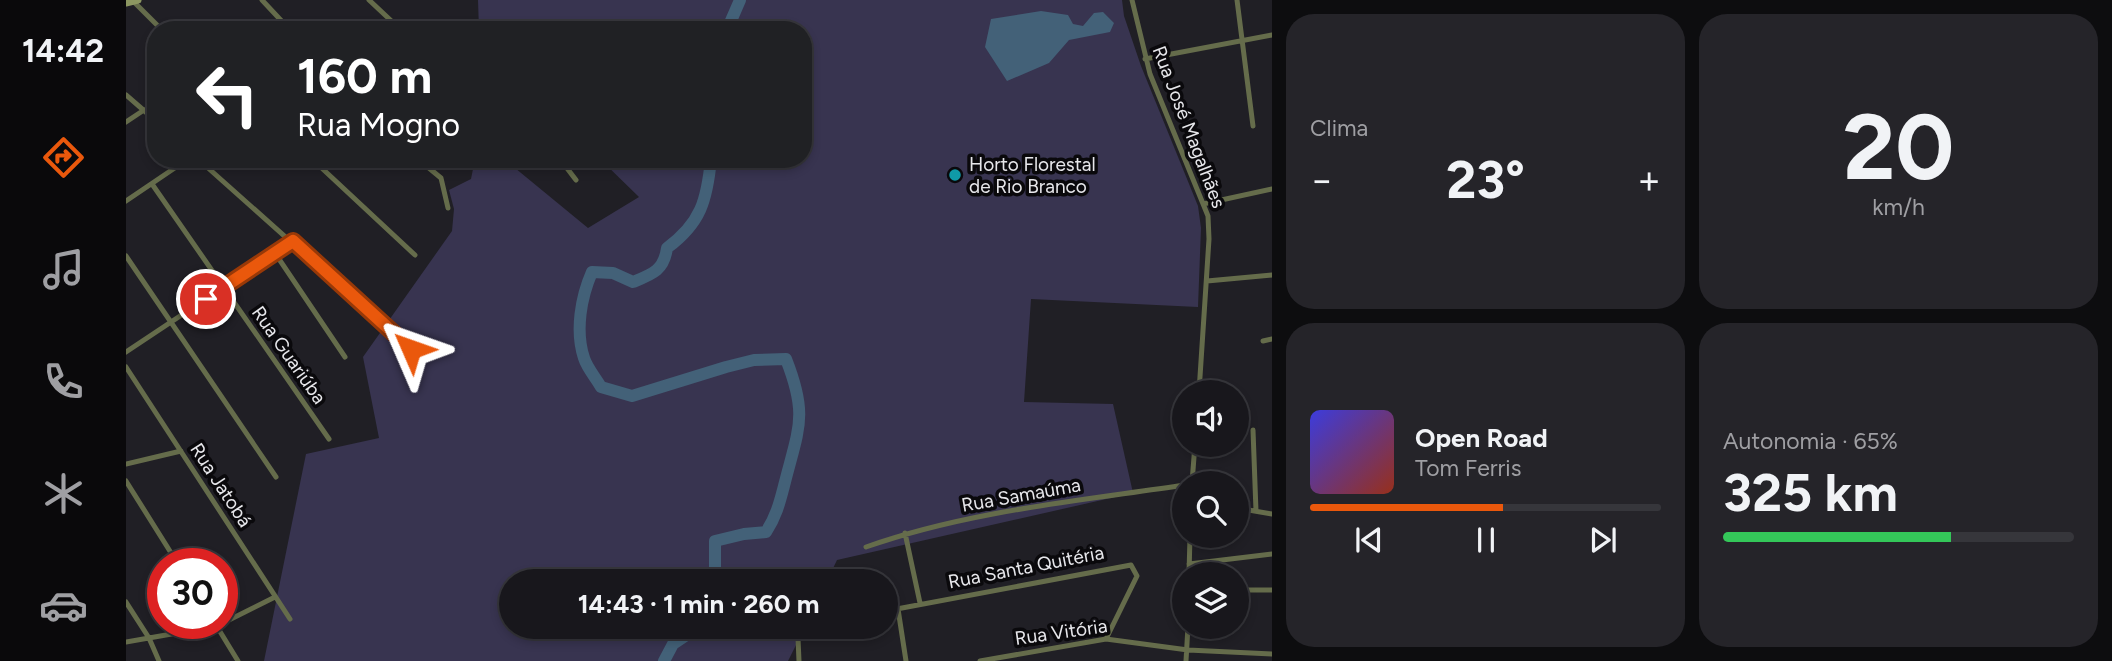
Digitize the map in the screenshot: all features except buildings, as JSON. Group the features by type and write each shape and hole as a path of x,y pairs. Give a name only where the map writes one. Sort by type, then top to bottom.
{"street":[{"path":"262,0 282,21"},
{"path":"369,0 391,21"},
{"name":"Rua José Magalhães","path":"1132,0 1145,59 1203,204 1209,226 1200,380"},
{"path":"1237,0 1253,126"},
{"path":"132,1 153,21"},
{"path":"1145,59 1272,35"},
{"path":"126,95 147,113"},
{"path":"126,122 144,110"},
{"path":"126,201 175,168"},
{"path":"208,168 411,349"},
{"path":"322,168 415,255"},
{"path":"429,168 441,178 448,208"},
{"path":"567,168 576,180"},
{"name":"Rua Guariúba","path":"152,184 328,439"},
{"path":"1203,204 1272,189"},
{"path":"126,352 293,241"},
{"path":"275,253 345,357"},
{"path":"126,256 276,477"},
{"path":"1207,281 1272,275"},
{"path":"1263,341 1272,339"},
{"name":"Rua Jatobá","path":"126,367 290,619"},
{"path":"1253,430 1256,510"},
{"path":"126,464 181,451"},
{"path":"126,481 168,548"},
{"name":"Rua Samaúma","path":"866,547 905,533 986,515 1172,487"},
{"path":"1249,509 1272,514"},
{"path":"905,533 920,603"},
{"path":"1206,562 1272,554"},
{"name":"Rua Santa Quitéria","path":"898,608 1131,565 1136,568 1138,576 1106,639"},
{"path":"1249,590 1272,590"},
{"path":"238,614 275,597"},
{"path":"126,602 147,635"},
{"path":"898,608 906,661"},
{"path":"126,642 147,638"},
{"path":"149,639 159,661"},
{"path":"225,639 238,661"},
{"path":"799,639 796,643 799,661"},
{"name":"Rua Vitória","path":"980,661 1106,639 1188,650 1272,654"},
{"path":"1186,661 1188,639"}],"shaded area":[{"path":"478,0 1122,0 1124,16 1141,66 1198,206 1201,228 1198,307 1031,299 1024,402 1113,404 1133,493 837,560 833,569 499,569 499,639 799,639 788,661 264,661 306,454 379,438 363,357 452,231 454,209 449,190 471,179 473,168 515,168 588,228 639,197 609,168 812,168 812,21 479,21"}],"water":[{"path":"1041,11 1068,15 1073,24 1083,26 1094,13 1103,12 1114,23 1110,32 1069,40 1049,63 1007,81 985,47 991,19"}],"waterway":[{"path":"731,21 740,0"},
{"path":"710,168 704,199 695,220 667,248 663,261 652,274 633,282 613,273 592,272 582,303 580,337 584,358 601,387 632,396 754,360 786,359 797,394 799,421 780,502 766,532 715,541 715,569"},
{"path":"664,661 673,644 680,639"}],"place":[{"name":"Horto Florestal de Rio Branco","path":"955,175"}],"route":[{"path":"206,299 293,241 411,349"}]}
